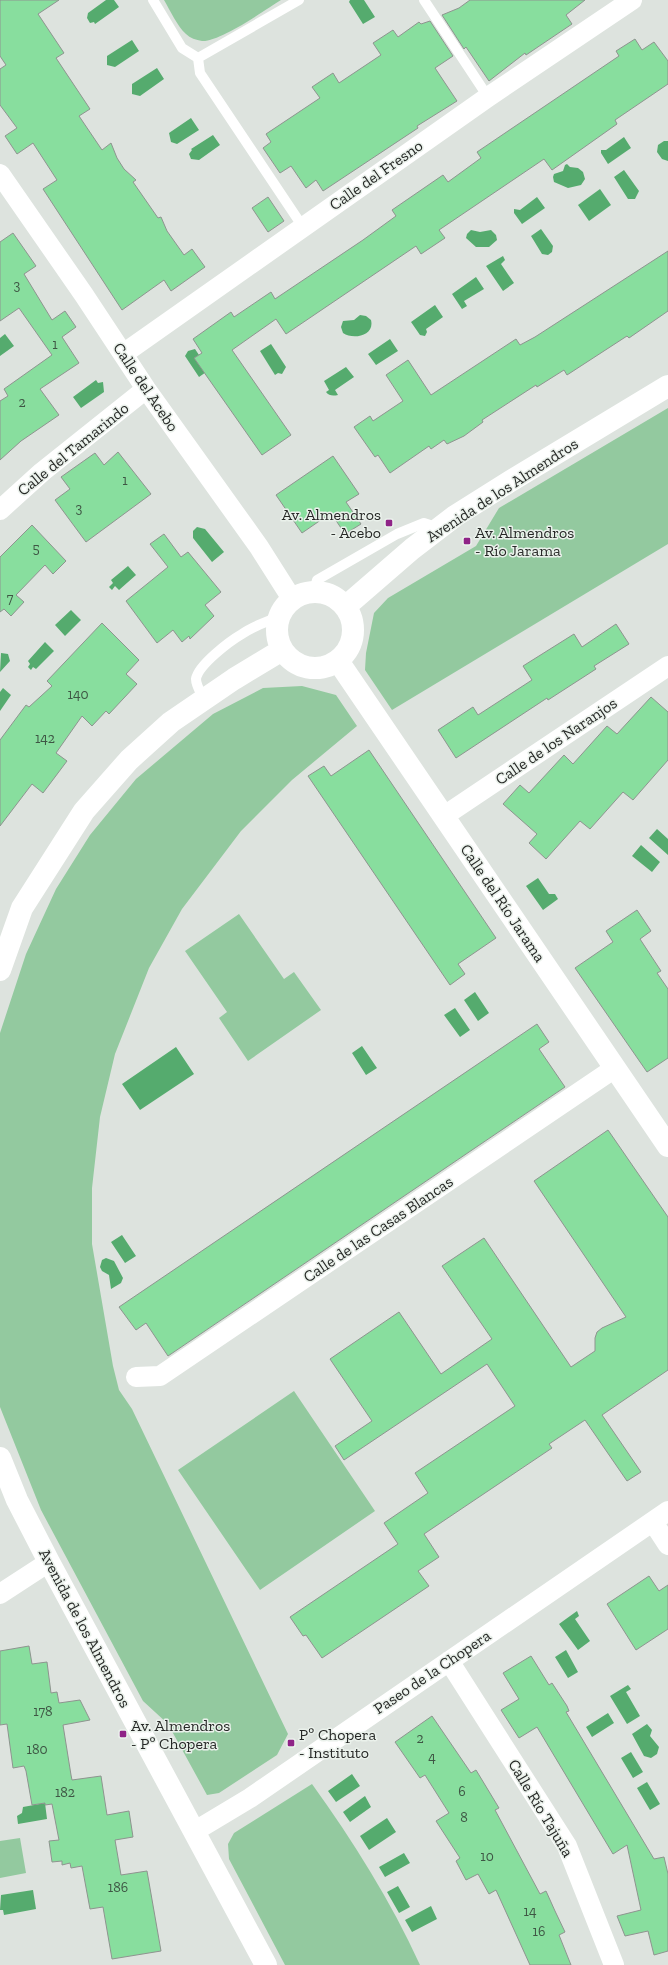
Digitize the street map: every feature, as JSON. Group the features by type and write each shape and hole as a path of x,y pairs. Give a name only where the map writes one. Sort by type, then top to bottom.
{"street":[{"name":"Calle del Fresno","path":"123,354 488,97 632,0"},
{"name":"Calle del Acebo","path":"0,174 84,294 146,389 259,547 292,599"},
{"name":"Avenida de los Almendros","path":"345,606 439,528 509,482 668,386"},
{"name":"Calle del Tamarindo","path":"0,510 42,472 146,389"},
{"path":"314,591 326,593 337,598 345,606 351,615 353,635 350,645 338,661 321,668 312,668 294,663 282,650 277,634 278,617 284,607 292,599 302,593 314,591"},
{"path":"0,970 22,908 84,811 129,760 171,722 204,699 282,650"},
{"name":"Calle del Río Jarama","path":"338,661 668,1146"},
{"name":"Calle de los Naranjos","path":"444,816 668,666"},
{"name":"Calle de las Casas Blancas","path":"136,1378 160,1376 615,1068"},
{"name":"Avenida de los Almendros","path":"0,1458 17,1500 49,1562 266,1965"},
{"path":"660,1516 668,1545"},
{"name":"Paseo de la Chopera","path":"195,1832 250,1798 660,1516"},
{"path":"0,1594 49,1562"},
{"name":"Calle Río Tajuña","path":"449,1661 567,1846 614,1965"}],"lane":[{"path":"153,0 182,48 198,58"},
{"path":"198,58 299,0"},
{"path":"424,0 488,97"},
{"path":"198,58 200,74 303,227"},
{"path":"314,591 317,580 397,534 424,523 439,528"},
{"path":"204,699 198,688 196,678 201,669 217,653 242,634 278,617"}],"shaded area":[{"path":"106,0 114,0 119,7 95,24 94,22 90,23 87,18 88,13"},
{"path":"164,0 281,0 231,31 210,40 202,41 191,38 183,31"},
{"path":"350,0 364,0 375,17 363,24 349,2"},
{"path":"132,40 139,51 115,67 107,65 107,56"},
{"path":"157,68 164,79 140,96 132,94 132,84"},
{"path":"191,118 199,130 177,144 171,142 169,133"},
{"path":"213,135 220,145 199,160 191,159 189,154 192,150 191,149"},
{"path":"624,137 631,148 608,164 601,153 601,150 606,150"},
{"path":"664,141 668,141 668,161 662,159 657,152 658,145"},
{"path":"567,164 570,167 578,168 583,172 585,179 581,185 568,188 554,182 554,174 563,171 565,165"},
{"path":"624,170 639,191 635,199 628,199 614,177"},
{"path":"600,189 611,205 589,221 578,205"},
{"path":"537,197 545,208 522,224 514,213 514,209 520,210"},
{"path":"541,229 553,246 552,252 548,255 542,254 531,236"},
{"path":"471,230 480,232 491,230 496,235 497,240 489,247 476,247 466,238 467,234"},
{"path":"503,256 505,260 501,264 514,283 503,291 486,266"},
{"path":"476,277 484,289 464,301 467,306 462,309 452,294"},
{"path":"435,305 443,317 426,329 427,332 425,336 420,335 411,322"},
{"path":"360,315 366,316 371,320 370,330 367,333 357,336 343,333 341,327 343,321 354,320"},
{"path":"5,334 14,346 0,356 0,338"},
{"path":"390,339 398,351 376,365 368,354"},
{"path":"271,344 286,367 282,374 278,373 275,375 260,351"},
{"path":"195,349 209,370 199,377 185,356 188,351"},
{"path":"346,367 354,377 335,390 338,395 333,396 328,394 326,392 329,390 324,381"},
{"path":"96,380 98,383 103,382 104,392 81,408 73,397"},
{"path":"668,408 668,544 392,710 365,670 366,653 374,613 388,598 476,546 499,508"},
{"path":"197,527 205,529 224,552 212,562 193,538 193,531"},
{"path":"128,566 136,575 119,590 115,586 112,590 109,587 113,583 111,580"},
{"path":"71,610 81,620 65,636 55,625"},
{"path":"45,642 54,651 36,669 33,667 31,670 28,667 30,664 28,661"},
{"path":"1,653 8,654 10,661 0,672"},
{"path":"302,686 336,695 357,726 292,780 241,831 182,909 149,968 115,1054 100,1117 92,1188 92,1244 113,1366 119,1390 132,1409 288,1734 277,1755 219,1793 207,1795 168,1724 143,1701 41,1510 0,1407 0,1033 26,954 56,889 90,835 136,779 213,714 263,688"},
{"path":"3,688 11,695 0,711 0,692"},
{"path":"657,829 668,839 668,855 649,838"},
{"path":"641,845 660,862 652,872 632,856"},
{"path":"538,878 549,894 555,894 558,899 543,910 526,886"},
{"path":"239,914 284,979 294,972 321,1010 248,1061 219,1018 227,1012 185,951"},
{"path":"475,992 489,1013 478,1021 464,1000"},
{"path":"455,1008 470,1030 460,1037 444,1015"},
{"path":"362,1046 377,1068 366,1075 352,1053"},
{"path":"176,1047 194,1074 140,1110 122,1084"},
{"path":"122,1235 136,1256 125,1263 111,1242"},
{"path":"106,1258 114,1261 123,1278 121,1283 111,1289 109,1275 102,1271 100,1267 102,1260"},
{"path":"294,1391 375,1511 260,1590 178,1470"},
{"path":"577,1611 579,1616 575,1619 590,1641 578,1650 559,1624"},
{"path":"566,1650 578,1672 568,1678 555,1657"},
{"path":"628,1685 631,1689 626,1692 640,1716 627,1724 610,1696"},
{"path":"608,1713 614,1723 592,1737 586,1727"},
{"path":"647,1724 652,1730 650,1736 659,1747 657,1754 651,1758 644,1756 632,1734"},
{"path":"631,1752 643,1772 633,1778 621,1758"},
{"path":"352,1774 360,1786 336,1802 328,1791"},
{"path":"647,1782 660,1804 650,1810 637,1788"},
{"path":"312,1784 342,1827 384,1895 420,1965 285,1965 229,1859 228,1844 234,1833"},
{"path":"365,1796 371,1807 350,1822 343,1812"},
{"path":"45,1803 47,1819 18,1824 17,1816 22,1813 23,1807"},
{"path":"387,1818 396,1832 369,1850 360,1836"},
{"path":"20,1838 26,1873 0,1878 0,1841"},
{"path":"404,1853 410,1863 385,1877 379,1867"},
{"path":"398,1886 410,1907 399,1913 387,1892"},
{"path":"33,1890 36,1909 4,1915 3,1910 0,1910 1,1895"},
{"path":"431,1906 437,1919 412,1932 405,1920"}],"building":[{"path":"0,0 59,0 38,14 64,53 56,58 90,109 79,116 102,150 111,143 117,158 124,169 136,180 133,182 158,218 161,217 167,231 184,255 192,249 205,267 171,291 164,280 122,310 43,189 57,180 33,143 17,154 5,136 17,128 0,105 0,69 6,65 0,56"},
{"path":"470,0 585,0 566,15 572,24 526,55 525,53 489,81 466,47 464,49 442,15 459,8"},
{"path":"430,21 453,56 435,68 457,101 417,126 418,128 323,191 316,180 306,188 291,166 280,173 263,148 271,142 266,134 320,98 312,87 333,73 339,83 381,55 373,43 393,30 398,37 419,22 421,24"},
{"path":"635,39 642,50 654,42 668,61 668,84 615,120 617,124 552,170 544,159 439,230 445,238 421,254 416,246 286,334 276,319 232,350 291,435 262,455 194,358 202,353 193,339 231,312 234,317 271,292 275,299 363,240 396,216 392,210 443,175 448,182 481,158 477,152 619,56 616,51"},
{"path":"268,197 284,221 268,232 252,208"},
{"path":"13,233 36,266 24,274 52,320 65,311 76,327 62,337 79,363 40,389 59,415 21,441 0,460 0,401 8,396 4,389 52,355 19,308 0,321 0,242"},
{"path":"668,251 668,311 629,338 627,336 567,375 564,370 537,387 536,385 482,420 483,422 464,436 447,444 444,440 431,449 429,446 390,473 378,455 375,457 354,427 370,416 373,421 403,401 386,375 408,360 431,395 516,339 520,345 535,337"},
{"path":"118,452 151,494 86,542 55,500 70,489 61,477 95,453 104,465"},
{"path":"333,456 359,494 346,502 361,524 345,534 331,513 302,533 276,495"},
{"path":"32,525 66,561 53,574 45,565 16,595 24,602 11,616 4,609 0,612 0,557"},
{"path":"164,534 181,557 188,552 221,592 205,605 214,616 190,639 189,636 182,642 173,630 157,643 126,601 168,567 150,544"},
{"path":"102,623 139,660 126,674 137,684 109,714 106,711 92,726 82,716 56,753 67,761 43,793 32,784 0,826 0,740 26,705 29,707 52,686 47,681"},
{"path":"616,624 629,644 594,666 596,669 548,700 547,698 456,758 438,730 473,707 478,715 532,680 523,666 574,634 582,647"},
{"path":"651,697 668,712 668,760 633,800 623,792 590,829 580,821 546,859 529,843 537,834 503,804 520,785 529,793 564,755 573,764 607,726 617,734"},
{"path":"369,750 496,938 458,964 465,974 450,985 308,776 324,766 331,776"},
{"path":"637,910 651,931 640,939 661,971 657,973 668,989 668,1058 647,1072 575,968 613,942 606,931"},
{"path":"537,1024 549,1042 539,1049 565,1087 168,1356 146,1323 136,1330 119,1307"},
{"path":"608,1130 668,1217 668,1370 602,1415 641,1472 627,1481 585,1420 549,1444 552,1448 424,1534 439,1557 418,1571 429,1586 322,1658 306,1635 303,1636 290,1617 398,1544 384,1523 428,1493 415,1473 515,1406 487,1364 344,1460 335,1446 372,1421 330,1359 399,1312 441,1374 492,1339 442,1266 484,1238 571,1367 595,1351 595,1338 597,1332 602,1328 626,1317 534,1181"},
{"path":"649,1576 659,1591 668,1585 668,1629 636,1650 607,1604"},
{"path":"29,1646 32,1664 47,1662 51,1693 57,1692 59,1703 80,1700 90,1720 63,1725 72,1780 101,1776 107,1815 129,1811 133,1837 115,1840 121,1875 147,1871 161,1951 112,1959 103,1907 90,1909 82,1866 71,1868 70,1863 62,1865 62,1861 52,1862 49,1841 59,1840 52,1804 45,1805 45,1803 32,1805 24,1766 13,1768 7,1724 0,1725 0,1651"},
{"path":"531,1656 549,1685 552,1683 567,1706 569,1711 566,1712 654,1859 664,1857 668,1874 668,1951 654,1955 648,1931 625,1936 617,1916 641,1910 627,1845 613,1854 537,1727 519,1738 501,1710 519,1699 503,1673"},
{"path":"432,1716 471,1773 476,1770 499,1808 495,1810 540,1894 546,1891 565,1932 559,1935 571,1965 530,1965 496,1890 489,1894 478,1874 466,1880 456,1861 460,1858 436,1821 449,1813 425,1775 420,1778 395,1742"}],"place":[{"name":"Av. Almendros - Acebo","path":"389,523"},
{"name":"Av. Almendros - Río Jarama","path":"467,541"},
{"name":"Av. Almendros - Pº Chopera","path":"123,1734"},
{"name":"Pº Chopera - Instituto","path":"291,1743"}]}
